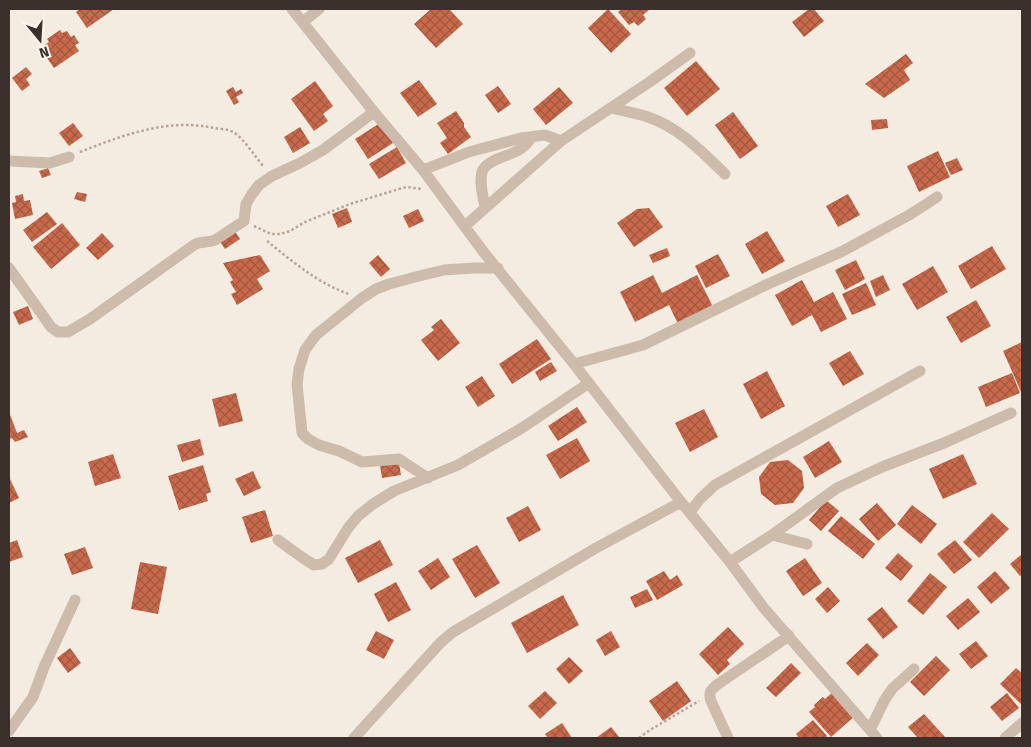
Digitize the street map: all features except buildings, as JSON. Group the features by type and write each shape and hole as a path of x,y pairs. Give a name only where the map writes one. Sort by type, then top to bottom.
{"street":[{"path":"292,9 423,170 482,250 789,636 712,689 709,696 728,738"},
{"path":"303,22 319,9"},
{"path":"464,226 561,141 690,53"},
{"path":"610,108 649,117 675,129 691,141 726,174"},
{"path":"9,268 51,327 58,332 68,332 90,319 194,245 211,242 244,221 246,204 259,185 272,176 323,150 374,112"},
{"path":"423,170 469,152 499,143 545,135 561,141"},
{"path":"485,207 482,184 483,169 493,161 521,149 532,137"},
{"path":"9,161 50,163 69,157"},
{"path":"574,364 643,345 768,284 841,252 911,214 937,197"},
{"path":"428,478 398,459 362,462 320,445 308,439 302,433 296,384 305,350 316,335 376,289 423,274 444,270 498,268"},
{"path":"690,512 715,485 920,371"},
{"path":"278,540 308,562 314,565 322,564 329,559 348,528 358,516 373,504 394,491 458,466 561,403 589,383"},
{"path":"730,562 772,535 837,488 1011,413"},
{"path":"354,738 441,642 453,632 470,620 596,548 681,502"},
{"path":"772,535 807,544"},
{"path":"9,731 33,697 44,667 75,600"},
{"path":"770,614 874,734"},
{"path":"874,734 884,701 892,689 914,670"},
{"path":"1005,738 1022,723"}],"path":[{"path":"69,157 121,137 162,126 178,124 210,127 233,132 245,143 272,176"},
{"path":"244,221 271,234 280,234 350,204 398,189 407,187 423,190"},
{"path":"267,241 306,272 326,284 362,298"},
{"path":"639,738 709,696"}]}
